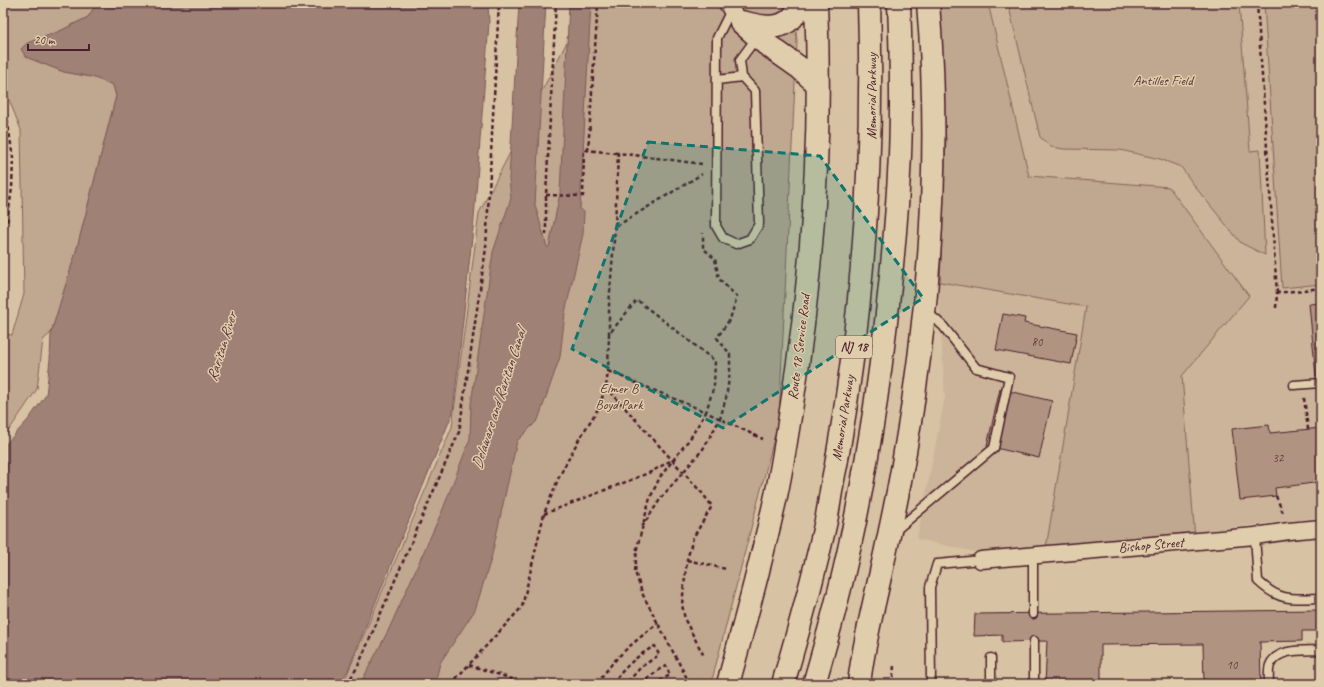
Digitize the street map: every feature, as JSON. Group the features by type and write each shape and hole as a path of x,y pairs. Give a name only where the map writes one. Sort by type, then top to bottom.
{"main road":[{"path":"733,11 754,25 768,27 782,24 792,18 803,3"},
{"name":"Route 18 Service Road","path":"728,684 776,496 801,341 814,218 817,84 816,3"},
{"name":"Memorial Parkway","path":"783,684 796,640 827,515 841,436 854,347 864,249 870,147 870,3"},
{"name":"NJ 18","path":"814,684 830,628 851,540 869,446 882,363 895,238 900,155 901,79 899,3"},
{"path":"859,684 872,608 904,460 925,311 931,240 934,164 933,93 928,3"},
{"path":"733,11 766,44 800,68 817,84"},
{"path":"846,684 872,608"}],"street":[{"name":"Bishop Street","path":"981,560 1255,536 1321,528"}],"lane":[{"path":"733,11 717,38 716,226 723,238 736,244 750,239 759,224 754,91 742,77 740,60 758,36"},
{"path":"717,80 742,77"},
{"path":"888,537 994,448 1008,377 976,368 943,326 925,311"},
{"path":"1294,385 1321,383"},
{"path":"1255,536 1258,581 1268,591 1285,598 1321,598"},
{"path":"1033,556 1033,614"},
{"path":"931,684 930,587 937,564 981,560"},
{"path":"1034,641 1034,684"},
{"path":"1269,684 1269,666 1276,657 1288,652 1321,650"},
{"path":"991,658 991,684"}],"path":[{"path":"347,684 358,666 460,432 486,248 499,3"},
{"path":"546,235 546,195 556,3"},
{"path":"588,151 598,3"},
{"path":"1257,3 1277,293 1276,308"},
{"path":"3,100 5,104 13,158 12,188 3,251"},
{"path":"546,195 584,196 584,150 702,164"},
{"path":"451,684 522,607 544,514 559,477 578,441 598,409 606,387 608,371 609,305 615,227 618,153"},
{"path":"615,227 703,174"},
{"path":"1277,293 1321,288"},
{"path":"609,334 637,300 715,361 714,386 706,412 691,437 672,459 660,477 650,498 642,527 635,572 643,595 690,684"},
{"path":"642,527 661,498 703,449 720,419 727,392 730,372 730,354 717,338 730,319 734,308"},
{"path":"608,371 706,412 764,439"},
{"path":"1302,384 1308,429"},
{"path":"606,387 702,492 712,506 693,538 687,560 682,604 685,620 704,656"},
{"path":"544,514 651,472 672,459"},
{"path":"687,560 726,569"},
{"path":"598,684 604,672 624,650 658,623"},
{"path":"612,684 641,653 655,646 660,655 641,667 626,684"},
{"path":"469,665 528,684"},
{"path":"641,684 666,666 670,675 655,684"},
{"path":"892,684 894,666"}],"highlighted area":[{"path":"648,142 820,156 923,298 723,428 572,349"}],"shaded area":[{"path":"925,3 1321,3 1321,517 1195,532 980,553 917,539 945,397 938,286 941,139"}],"green space":[{"path":"3,3 97,3 88,17 60,31 26,57 64,72 92,77 113,85 116,96 77,248 51,333 43,340 37,389 3,439 3,334 12,335 24,294 21,130 3,84"},
{"name":"Elmer B Boyd Park","path":"587,3 793,3 797,41 779,419 711,684 343,684 452,427 479,213"},
{"path":"932,3 988,3 1029,176 1169,187 1249,296 1182,376 1195,538 1045,554 1086,307 940,282 946,139"},
{"name":"Antilles Field","path":"1008,3 1239,3 1250,151 1260,150 1265,255 1241,243 1196,188 1181,167 1160,159 1120,150 1064,149 1051,147 1040,137"},
{"path":"1264,3 1321,3 1321,284 1282,288"}],"water":[{"name":"Raritan River","path":"97,3 488,3 489,23 474,219 453,412 348,670 340,684 3,684 3,447 28,420 46,395 51,333 77,248 116,96 113,85 92,77 64,72 26,57 21,49 27,43 60,31 88,17"},
{"name":"Delaware and Raritan Canal","path":"519,3 546,3 535,205 547,247 549,247 560,193 569,3 591,3 580,209 584,212 583,234 565,313 560,357 538,420 517,441 491,559 475,610 440,663 435,684 360,684 388,631 443,509 470,439 471,404 493,252 511,198 509,179"}],"building":[{"path":"1321,303 1321,376 1316,376 1309,304"},
{"path":"1003,314 1025,318 1024,323 1077,333 1071,364 996,350"},
{"path":"1000,389 1052,401 1039,458 987,446"},
{"path":"1269,425 1270,433 1321,428 1321,482 1275,488 1276,496 1240,500 1232,429"},
{"path":"1321,610 1321,631 1302,631 1302,641 1260,642 1261,684 1204,684 1203,644 1101,645 1101,684 1045,684 1047,641 1002,642 1002,635 974,636 975,614"}]}
